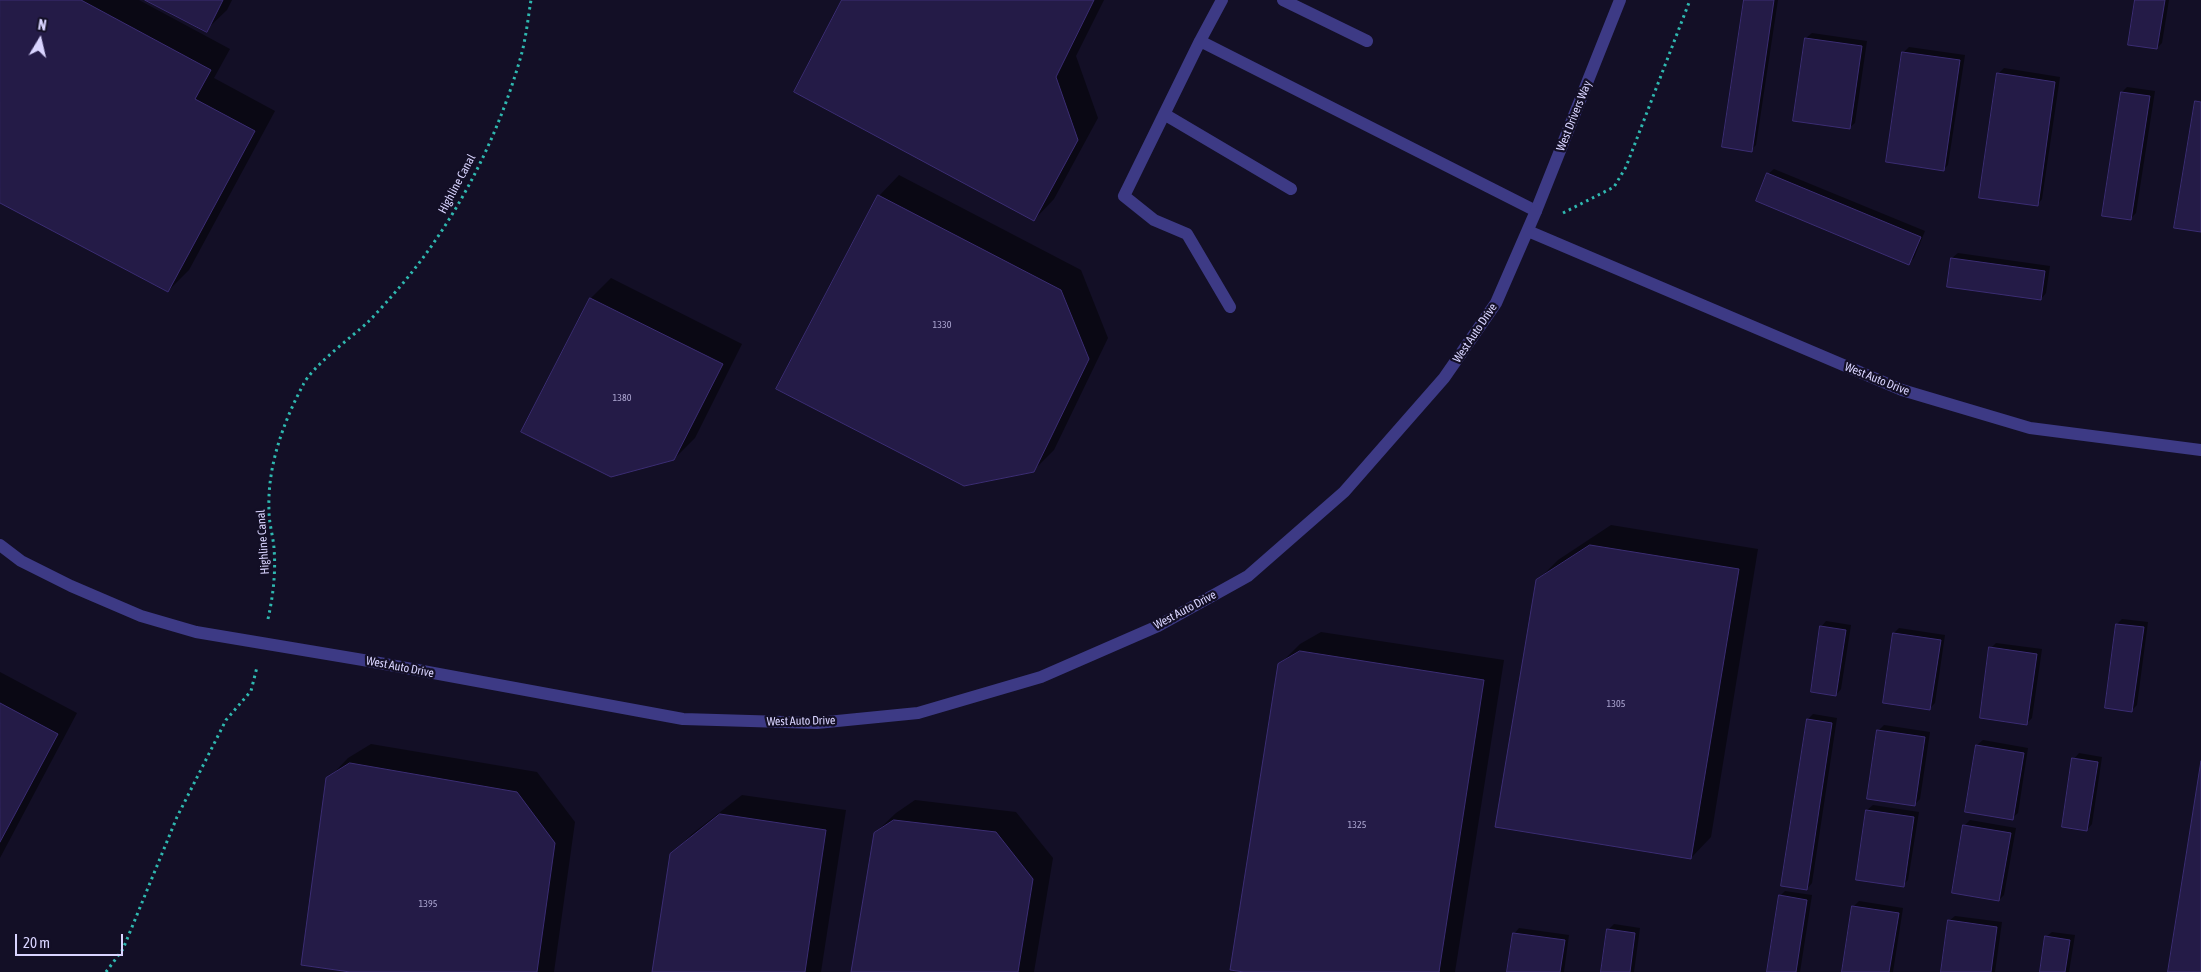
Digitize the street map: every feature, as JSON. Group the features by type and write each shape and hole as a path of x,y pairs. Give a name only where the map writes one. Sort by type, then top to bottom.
{"street":[{"path":"1222,0 1124,196 1154,220 1187,234 1230,307"},
{"path":"1283,0 1367,42"},
{"name":"West Drivers Way","path":"1528,231 1620,0"},
{"path":"1200,42 1536,212"},
{"path":"1164,114 1291,190"},
{"name":"West Auto Drive","path":"0,545 21,561 141,616 196,632 363,660 628,711 683,719 817,723 918,713 1041,677 1158,626 1248,576 1344,492 1444,378 1496,303 1528,231 1902,390 2030,428 2201,450"}],"path":[{"name":"Highline Canal","path":"106,972 123,949 177,817 226,720 251,691 263,644 274,587 274,549 269,510 272,466 286,420 304,382 328,357 370,320 412,273 444,228 470,182 501,116 521,55 531,0"},
{"path":"1594,197 1614,187 1626,167 1690,0"}],"building":[{"path":"0,0 81,0 211,70 195,99 255,131 168,292 0,203"},
{"path":"145,0 223,0 207,32"},
{"path":"842,0 1094,0 1056,77 1078,140 1034,221 794,92"},
{"path":"1744,0 1774,0 1752,152 1722,147"},
{"path":"2135,0 2165,0 2157,49 2128,45"},
{"path":"1805,38 1862,46 1850,129 1793,121"},
{"path":"1902,52 1960,60 1944,171 1886,162"},
{"path":"1997,73 2055,82 2038,206 1979,198"},
{"path":"2121,92 2150,96 2131,220 2102,216"},
{"path":"2195,101 2201,102 2201,232 2174,228"},
{"path":"1767,173 1921,237 1909,265 1756,201"},
{"path":"878,195 1061,290 1089,359 1034,472 964,486 776,389"},
{"path":"1951,258 2045,271 2041,300 1947,287"},
{"path":"590,298 723,364 674,460 611,477 521,432"},
{"path":"1590,545 1739,569 1691,859 1495,827 1536,580"},
{"path":"2116,624 2144,627 2132,712 2105,708"},
{"path":"1820,626 1846,630 1836,696 1811,692"},
{"path":"1893,633 1941,640 1930,710 1883,703"},
{"path":"1989,647 2037,654 2027,725 1980,718"},
{"path":"1300,651 1484,680 1439,972 1244,972 1230,970 1278,664"},
{"path":"0,703 58,734 0,842"},
{"path":"1807,719 1832,723 1807,890 1781,886"},
{"path":"1877,730 1925,737 1915,806 1867,799"},
{"path":"1976,745 2024,753 2013,820 1965,812"},
{"path":"2072,758 2098,762 2087,831 2062,827"},
{"path":"2201,761 2201,972 2168,972"},
{"path":"350,763 517,792 555,843 537,972 350,972 301,965 326,778"},
{"path":"1866,810 1914,817 1904,887 1856,880"},
{"path":"720,814 826,830 805,972 652,972 670,854"},
{"path":"894,820 996,832 1033,879 1018,972 851,972 874,833"},
{"path":"1963,825 2011,833 1999,901 1952,893"},
{"path":"1779,895 1807,900 1796,972 1767,972"},
{"path":"1852,906 1899,913 1889,972 1842,972"},
{"path":"1948,920 1997,927 1991,972 1941,972"},
{"path":"1607,929 1635,933 1630,972 1601,972"},
{"path":"1513,933 1565,940 1560,972 1507,972"},
{"path":"2045,936 2070,940 2065,972 2040,972"}]}
